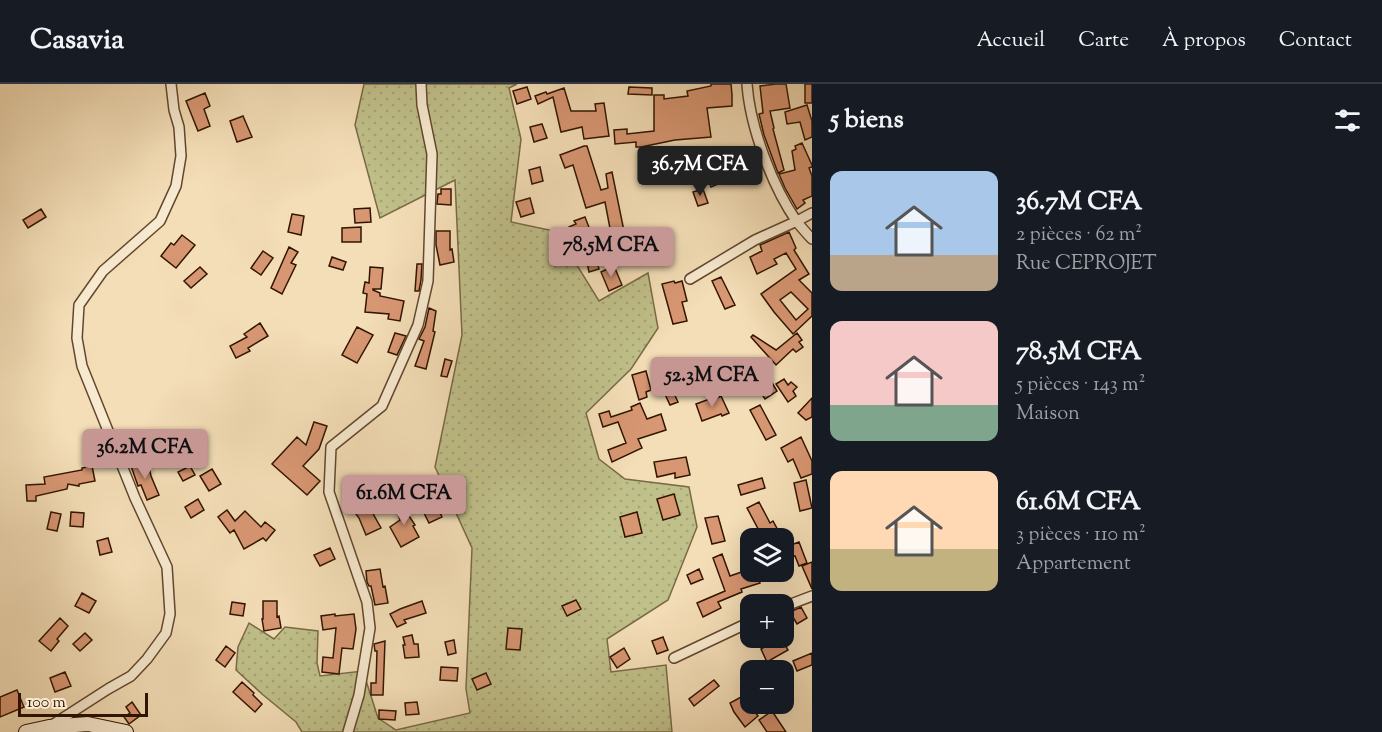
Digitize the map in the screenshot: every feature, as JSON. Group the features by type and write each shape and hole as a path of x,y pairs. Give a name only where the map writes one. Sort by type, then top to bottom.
{"street":[{"path":"49,727 131,676 166,633 170,614 167,567 135,498 82,366 77,338 80,305 103,271 160,221 176,186 181,156 179,127 174,110 171,84"},
{"path":"348,732 359,695 370,628 367,602 329,492 331,447 382,406 418,326 428,281 432,154 422,105 421,84"},
{"path":"747,84 756,133 776,185 797,221 812,240"},
{"path":"690,279 755,240 812,213"},
{"path":"794,603 812,596"},
{"path":"674,658 740,627"},
{"path":"26,732 49,727 88,724 126,732"}],"green space":[{"path":"364,84 517,84 509,88 521,139 511,222 563,233 578,267 599,301 648,273 658,328 631,369 586,413 599,459 625,479 689,487 697,527 668,600 607,639 611,672 666,665 672,732 302,732 296,722 236,670 238,647 249,623 274,639 285,627 318,631 317,663 320,676 363,671 378,718 396,730 470,713 466,689 472,548 435,467 462,335 455,180 380,218 355,125"}],"building":[{"path":"711,84 731,84 732,106 707,108 711,137 675,140 641,147 636,147 636,142 615,144 614,130 627,129 627,134 654,131 654,95 664,95 664,99 688,96 687,91 711,86"},
{"path":"786,84 790,108 770,111 784,170 778,173 759,114 763,113 760,86"},
{"path":"805,84 812,84 812,103 805,103"},
{"path":"527,87 531,99 517,104 513,91"},
{"path":"629,87 652,88 652,95 628,94"},
{"path":"564,88 571,111 596,111 595,104 604,103 609,136 584,139 582,127 561,132 553,97 538,104 535,96"},
{"path":"205,93 210,106 204,109 210,126 198,131 186,101"},
{"path":"807,105 812,121 812,137 805,140 800,122 787,124 785,112"},
{"path":"243,116 252,137 237,142 230,121"},
{"path":"542,124 547,138 534,142 530,127"},
{"path":"802,143 812,165 809,168 812,176 812,196 803,200 805,203 797,209 779,174 795,170 792,151 796,149 795,146"},
{"path":"587,146 601,190 608,188 606,174 612,172 625,236 612,239 605,202 586,208 573,165 565,168 560,155"},
{"path":"642,155 666,155 667,159 644,163"},
{"path":"749,155 754,167 724,178 725,181 711,187 706,173"},
{"path":"540,167 543,181 532,184 529,170"},
{"path":"441,189 451,189 451,205 437,204"},
{"path":"703,189 708,203 698,206 693,192"},
{"path":"530,198 534,213 521,217 516,202"},
{"path":"370,208 371,222 355,223 354,209"},
{"path":"41,209 46,217 28,228 23,220"},
{"path":"292,214 304,216 301,235 288,232"},
{"path":"585,217 599,269 589,272 581,234 573,237 569,227 576,224 574,221"},
{"path":"361,227 361,242 342,242 342,228"},
{"path":"436,231 450,231 450,250 452,249 454,262 440,265"},
{"path":"789,232 796,248 794,250 809,274 799,280 812,293 812,316 793,334 761,294 796,269 786,253 774,259 777,264 757,274 750,257 762,251 760,245","holes":["791,292 808,309 796,320 780,300"]},
{"path":"182,235 195,245 176,268 161,256 171,243 174,245"},
{"path":"289,247 298,252 291,263 296,265 282,294 271,288"},
{"path":"263,251 273,258 261,275 251,268"},
{"path":"332,257 346,262 343,270 329,266"},
{"path":"417,264 422,264 421,280 419,291 415,291"},
{"path":"614,266 622,285 609,291 601,272"},
{"path":"200,267 207,274 191,288 184,281"},
{"path":"370,267 383,268 381,289 373,290 380,293 380,296 404,301 400,321 388,319 389,314 365,312 367,294 363,293 365,282 369,283"},
{"path":"721,277 735,305 725,309 712,281"},
{"path":"674,281 675,283 682,281 687,301 682,302 687,321 673,324 662,284"},
{"path":"429,308 436,311 433,331 435,332 426,369 415,366 424,341 419,339 425,327"},
{"path":"260,323 268,336 248,348 250,351 236,358 230,346 247,337 244,334"},
{"path":"357,327 373,335 357,363 342,355"},
{"path":"395,333 406,336 397,355 388,352"},
{"path":"797,333 802,340 799,342 803,347 796,352 793,349 776,365 751,337 753,335 776,350"},
{"path":"445,359 452,361 447,377 441,376"},
{"path":"646,371 651,390 646,392 647,397 639,400 632,375"},
{"path":"768,376 777,391 765,399 755,384"},
{"path":"784,379 788,385 791,382 797,387 793,391 796,396 788,402 776,384"},
{"path":"671,387 678,402 670,405 663,390"},
{"path":"721,396 729,413 702,421 696,404"},
{"path":"812,398 812,417 806,420 798,413"},
{"path":"640,403 647,419 661,414 666,430 638,439 642,448 612,462 608,450 626,443 618,422 603,427 599,414 609,411 611,417 632,410 631,407"},
{"path":"760,405 776,435 766,440 750,410"},
{"path":"314,422 327,426 319,449 303,466 320,481 307,495 272,464 297,437 306,445"},
{"path":"801,437 812,461 812,474 801,478 793,459 788,462 781,448"},
{"path":"686,457 690,475 675,478 675,473 657,477 654,462"},
{"path":"148,462 159,495 147,500 141,485 138,486 131,466"},
{"path":"92,466 95,481 79,484 79,486 68,484 67,489 36,496 36,501 27,501 26,485 45,484 44,477"},
{"path":"190,466 195,475 183,481 178,472"},
{"path":"212,469 221,484 209,491 200,476"},
{"path":"762,478 765,488 741,495 738,485"},
{"path":"806,480 812,508 800,511 794,483"},
{"path":"362,494 381,528 366,535 359,518 348,503"},
{"path":"674,494 680,515 663,520 657,499"},
{"path":"433,498 442,517 429,523 420,505"},
{"path":"198,499 204,510 191,518 185,507"},
{"path":"407,501 411,511 407,513 419,537 401,547 390,527 400,520 395,506"},
{"path":"759,502 770,523 773,521 777,528 758,528 747,508"},
{"path":"227,510 235,521 245,511 261,527 265,522 275,530 266,541 263,538 244,549 234,530 230,533 218,517"},
{"path":"51,512 61,514 57,531 47,529"},
{"path":"71,512 84,513 83,527 70,526"},
{"path":"637,512 642,533 625,537 620,517"},
{"path":"718,516 725,541 712,544 705,518"},
{"path":"108,538 112,552 100,555 97,541"},
{"path":"799,542 807,563 799,566 794,556 794,544"},
{"path":"330,548 335,559 320,566 314,555"},
{"path":"722,554 730,576 740,572 740,582 760,583 741,589 742,592 718,602 721,608 703,617 697,603 725,591 713,558"},
{"path":"812,562 812,589 802,566"},
{"path":"380,569 388,603 375,605 371,586 367,582 366,571"},
{"path":"699,569 703,579 691,584 687,575"},
{"path":"82,593 96,601 89,613 75,606"},
{"path":"576,600 581,609 567,616 562,606"},
{"path":"263,601 277,601 277,617 279,616 281,628 264,631"},
{"path":"422,601 426,613 404,620 406,623 397,627 390,614"},
{"path":"232,602 245,604 243,616 230,614"},
{"path":"801,607 807,618 797,624 794,619 794,610"},
{"path":"335,614 335,616 354,614 356,629 353,649 342,648 339,674 322,672 323,657 333,658 336,628 323,630 321,616"},
{"path":"60,618 68,626 51,651 39,641"},
{"path":"508,628 522,629 520,650 506,649"},
{"path":"85,633 92,640 80,651 73,644"},
{"path":"412,635 414,644 418,644 419,657 405,658 403,637"},
{"path":"663,637 668,650 657,654 652,641"},
{"path":"454,640 456,653 448,655 445,642"},
{"path":"385,641 383,695 371,695 371,683 376,683 377,651 375,651 374,644"},
{"path":"226,646 235,653 225,667 216,660"},
{"path":"624,648 630,659 617,668 610,657"},
{"path":"787,648 788,650 770,660 766,660 761,649"},
{"path":"812,653 812,665 797,671 794,661"},
{"path":"441,667 458,668 457,681 440,680"},
{"path":"65,672 71,686 55,692 50,678"},
{"path":"486,673 491,684 477,690 472,679"},
{"path":"714,680 719,686 694,706 689,699"},
{"path":"242,682 262,704 255,712 233,692"},
{"path":"17,690 24,707 0,717 0,697"},
{"path":"740,698 740,714 756,714 758,716 745,727 730,703"},
{"path":"132,702 141,715 129,724 124,717 130,713 126,707"},
{"path":"417,702 419,714 406,715 405,703"},
{"path":"379,710 396,711 395,720 379,719"},
{"path":"768,714 774,714 786,732 767,732 759,720"}]}
